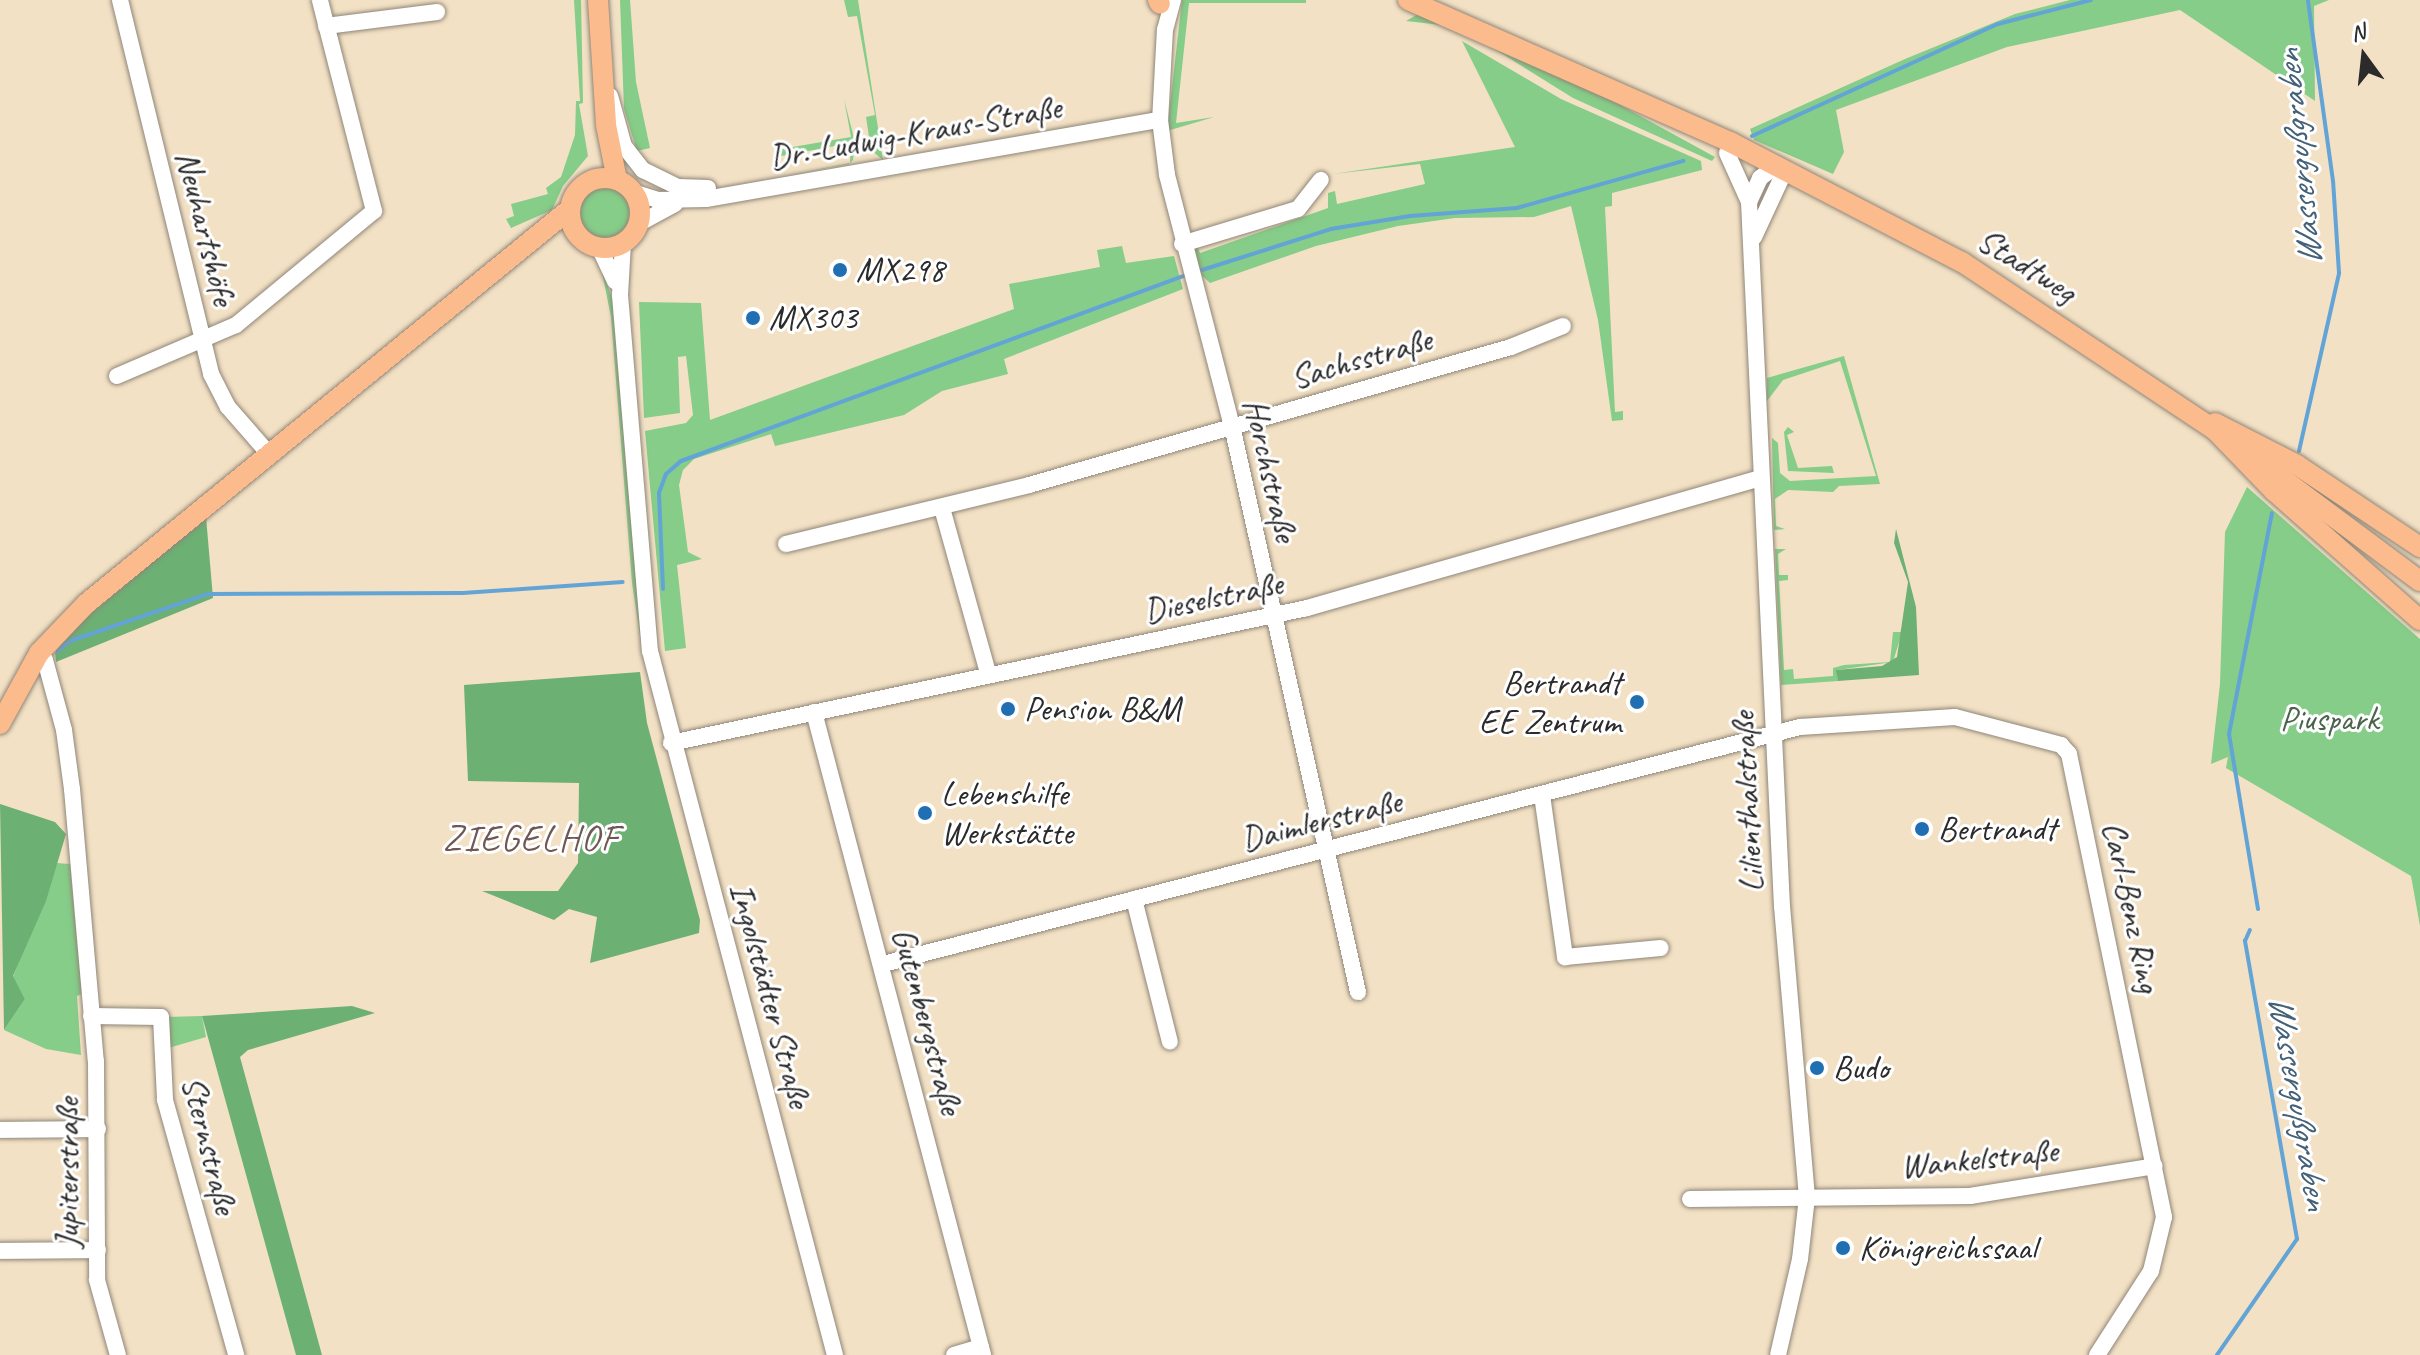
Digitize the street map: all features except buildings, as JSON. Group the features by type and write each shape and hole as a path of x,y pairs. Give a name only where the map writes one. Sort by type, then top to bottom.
{"main road":[{"path":"570,209 577,233 599,247 623,243 638,224 606,125 598,0"},
{"name":"Stadtweg","path":"1408,0 1501,37 1773,172"},
{"name":"Stadtweg","path":"1668,118 1727,153 1814,188 1962,262 2186,409"},
{"path":"0,724 39,653 87,603 516,257 570,209 577,192 592,180 606,125"},
{"path":"592,180 625,186"},
{"path":"516,257 577,233"},
{"path":"2186,409 2420,581"},
{"path":"2186,409 2297,465 2420,547"},
{"path":"2215,430 2274,491 2420,620"}],"street":[{"name":"Neuhartshöfe","path":"120,0 202,342 228,407 269,454"},
{"path":"117,376 236,325 374,211 320,0"},
{"name":"Horchstraße","path":"1163,1 1165,29 1160,120 1182,244 1232,426 1323,851 1358,992"},
{"path":"326,26 437,12"},
{"path":"604,85 624,146 653,178 690,189 753,191"},
{"name":"Dr.-Ludwig-Kraus-Straße","path":"638,224 680,201 1160,120"},
{"name":"Lilienthalstraße","path":"1727,153 1749,202 1782,906 1807,1197 1800,1259 1778,1355"},
{"path":"1749,202 1773,172 1814,188"},
{"name":"Lilienthalstraße","path":"1752,242 1773,172"},
{"path":"1182,244 1298,209 1321,180"},
{"name":"Dr.-Ludwig-Kraus-Straße","path":"625,186 680,201"},
{"path":"620,295 623,243"},
{"path":"599,247 620,295"},
{"name":"Ingolstädter Straße","path":"620,295 650,651 671,743 835,1355"},
{"name":"Sachsstraße","path":"786,544 942,508 1511,347 1563,326"},
{"name":"Dieselstraße","path":"671,743 988,673 1273,615 1761,478"},
{"path":"942,508 988,673"},
{"name":"Jupiterstraße","path":"39,653 45,660 64,730 72,789 98,1129 100,1305 118,1355"},
{"name":"Gutenbergstraße","path":"814,712 883,964 982,1351 954,1355"},
{"name":"Carl-Benz Ring","path":"1774,733 1945,716 2066,748 2164,1217 2161,1248 2133,1304 2097,1355"},
{"name":"Daimlerstraße","path":"883,964 1774,733"},
{"path":"1542,795 1565,957 1661,948"},
{"path":"1134,899 1170,1042"},
{"name":"Sternstraße","path":"91,1016 161,1017 165,1100 236,1355"},
{"path":"0,1130 98,1129"},
{"name":"Wankelstraße","path":"1690,1199 1970,1196 2155,1166"},
{"path":"0,1251 98,1250"}],"green space":[{"path":"574,0 581,0 583,103 579,104 588,156 563,186 552,210 511,228 506,219 514,216 511,204 548,194 546,188 561,177 575,135 576,101 580,101"},
{"path":"620,0 630,0 636,82 650,148 637,151 624,109"},
{"path":"844,0 858,0 883,160 871,150 866,117 875,115 857,16 848,17"},
{"path":"1182,0 1306,0 1306,3 1189,3 1176,123 1214,117 1167,131"},
{"path":"2070,0 2329,0 2314,6 2315,101 2180,10 2007,47 1836,110 1844,152 1833,174 1754,140 1750,129 1905,59 2015,14"},
{"path":"1420,13 1580,83 1715,157 1712,161 1573,98 1493,48 1441,25 1406,21"},
{"path":"1462,41 1561,99 1701,161 1702,170 1612,193 1612,206 1605,207 1615,412 1623,411 1623,420 1612,421 1598,320 1571,206 1534,217 1455,218 1398,226 1316,246 1210,283 1199,273 1193,250 1196,244 1200,253 1328,208 1328,193 1335,191 1337,204 1425,184 1420,164 1333,174 1515,147"},
{"path":"844,99 855,142 850,163 851,143 776,157 775,150 851,137"},
{"path":"606,184 626,192 634,212 626,232 606,240 586,232 578,212 586,192"},
{"path":"1122,246 1126,263 1174,256 1183,289 1004,359 1008,374 942,391 904,415 775,446 771,434 694,459 683,470 679,485 688,552 702,559 677,565 686,648 665,651 645,431 686,423 693,415 686,356 678,357 680,413 644,418 639,302 701,303 710,420 1014,309 1009,284 1100,267 1097,250"},
{"path":"601,267 612,298 644,662 632,583 611,317"},
{"path":"1844,356 1880,484 1839,486 1833,492 1788,490 1775,499 1776,526 1785,529 1774,530 1772,438 1778,443 1780,473 1790,481 1876,476 1840,361 1783,380 1767,401 1767,378"},
{"path":"1788,427 1794,432 1787,435 1798,468 1832,466 1834,473 1788,471 1784,432"},
{"name":"Piuspark","path":"2247,487 2420,639 2420,926 2411,876 2226,768 2228,757 2211,764 2220,684 2225,532"},
{"path":"206,517 213,598 56,662 55,653 71,630"},
{"path":"1896,529 1916,607 1919,675 1838,681 1836,670 1882,666 1897,657 1908,582 1894,543"},
{"path":"1775,549 1786,549 1778,554 1779,575 1788,575 1788,580 1779,581 1784,670 1793,669 1794,679 1833,676 1833,668 1844,665 1890,662 1893,632 1902,632 1893,662 1837,670 1838,681 1781,685"},
{"path":"640,672 647,723 700,920 699,933 590,963 597,917 569,909 554,920 482,891 558,891 578,863 579,783 468,781 464,685"},
{"path":"0,804 55,822 66,834 46,901 13,976 25,999 4,1030"},
{"path":"57,863 70,864 82,994 77,996 81,1055 46,1049 4,1030 25,999 13,977"},
{"path":"352,1006 375,1013 248,1050 240,1057 322,1355 296,1355 202,1016"},
{"path":"202,1016 206,1037 165,1049 165,1017"}],"waterway":[{"path":"1752,136 1998,24 2091,0"},
{"name":"Wassergußgraben","path":"2299,451 2339,273 2333,181 2308,0"},
{"path":"1202,270 1331,229 1410,216 1517,208 1683,161"},
{"path":"663,589 659,493 666,474 681,461 1183,276"},
{"name":"Wassergußgraben","path":"2258,909 2229,734 2272,513"},
{"path":"58,651 70,641 208,594 463,593 623,582"},
{"name":"Wassergußgraben","path":"2217,1355 2297,1239 2245,941 2250,930"}],"place":[{"name":"MX298","path":"840,270"},
{"name":"MX303","path":"753,318"},
{"name":"Bertrandt EE Zentrum","path":"1637,702"},
{"name":"Pension B&M","path":"1008,709"},
{"name":"Lebenshilfe Werkstätte","path":"925,813"},
{"name":"Bertrandt","path":"1922,829"},
{"name":"Budo","path":"1817,1068"},
{"name":"Königreichssaal","path":"1843,1248"}],"district":[{"name":"ZIEGELHOF","path":"531,839"}]}
